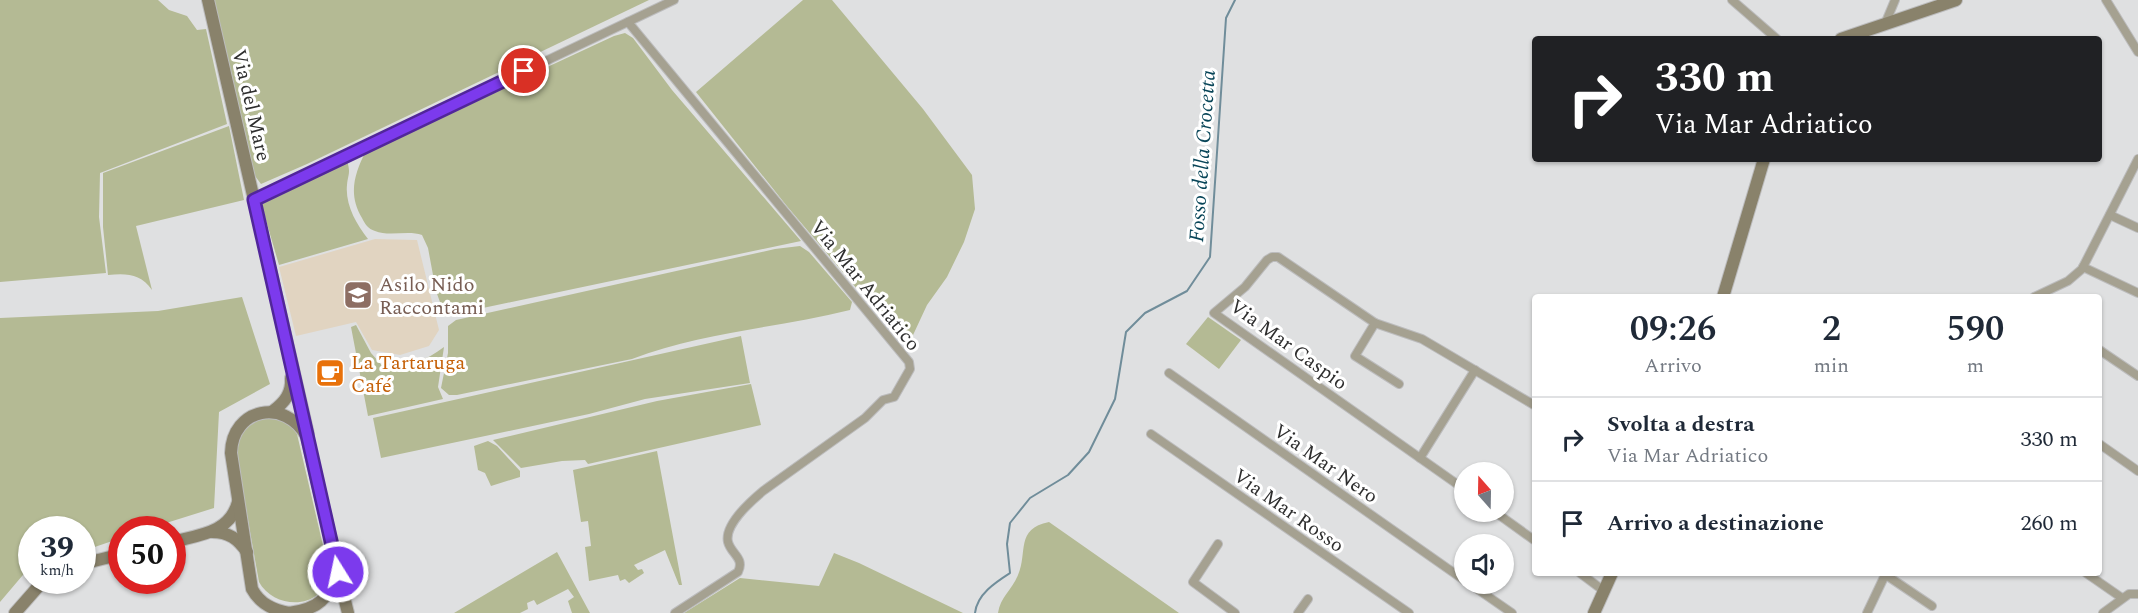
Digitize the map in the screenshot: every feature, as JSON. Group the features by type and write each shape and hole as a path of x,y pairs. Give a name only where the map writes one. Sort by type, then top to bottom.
{"main road":[{"name":"Via del Mare","path":"208,0 348,613"},
{"path":"1850,36 1956,0"},
{"path":"1724,294 1763,162"},
{"name":"Via del Mare","path":"290,358 292,386 289,394 273,411 250,419 239,428 234,437 231,453 250,582 255,595 269,607 290,613 307,609 321,602 333,586 338,572"},
{"name":"Via del Mare","path":"273,411 284,414 296,422 305,433 311,447"},
{"path":"186,538 222,527 230,519 238,498"},
{"path":"211,532 229,535 239,541 247,552"},
{"path":"1594,613 1611,576"},
{"path":"15,613 32,594"}],"street":[{"path":"254,200 674,0"},
{"path":"1732,0 1774,36"},
{"path":"1885,24 1895,0"},
{"path":"2106,0 2138,52"},
{"name":"Via Mar Adriatico","path":"628,22 909,362 910,369 894,397 883,400 868,416 748,505 731,527 728,537 730,547 740,561 741,567 738,572 675,613"},
{"path":"2041,294 2065,283 2083,267 2138,159"},
{"path":"2110,215 2138,228"},
{"name":"Via Mar Caspio","path":"1400,384 1355,356 1375,323 1275,256 1267,260 1245,287 1214,313 1454,482"},
{"path":"2083,267 2138,293"},
{"path":"1375,323 1422,339 1532,404"},
{"path":"2102,352 2138,376"},
{"path":"1420,458 1475,370"},
{"name":"Via Mar Nero","path":"1169,373 1454,573"},
{"name":"Via Mar Rosso","path":"1151,434 1409,613"},
{"path":"2102,446 2138,471"},
{"path":"1509,522 1532,539"},
{"path":"1218,544 1193,582 1235,613"},
{"path":"1584,576 1604,591"},
{"path":"1867,613 1885,576"},
{"path":"1889,576 1932,606"},
{"path":"2090,576 2122,598"},
{"path":"2103,613 2132,592 2138,594"},
{"path":"1484,594 1512,613"},
{"path":"1298,613 1308,599"}],"shaded area":[{"name":"Asilo Nido Raccontami","path":"375,239 417,240 439,330 429,346 400,355 372,350 356,322 296,336 279,267"}],"green space":[{"path":"0,0 158,0 169,10 187,16 197,30 206,29 227,124 100,173 99,217 106,273 0,282"},
{"path":"214,0 649,0 261,184 255,176"},
{"path":"803,0 832,0 923,109 972,175 975,209 964,242 947,277 927,305 907,348 786,205 696,92"},
{"path":"625,33 633,38 672,90 801,241 445,316 436,291 428,248 422,235 380,233 369,228 358,209 354,184 366,151 614,36"},
{"path":"229,126 244,200 136,226 152,290 143,281 133,276 108,275 103,227 103,173"},
{"path":"347,161 348,199 359,227 368,239 279,265 261,203"},
{"path":"800,246 809,252 852,302 850,310 685,342 632,359 457,395 449,395 441,388 448,353 448,326 456,320 775,249"},
{"path":"242,297 270,384 219,412 214,508 186,517 108,516 108,542 96,547 96,516 18,516 18,581 0,602 0,318 158,311"},
{"path":"1208,317 1241,340 1219,369 1186,344"},
{"path":"356,325 371,353 386,370 416,362 444,347 438,387 443,399 368,416 351,327"},
{"path":"741,336 750,383 645,399 589,414 381,458 373,418"},
{"path":"751,384 761,425 588,464 585,460 562,461 521,468 493,440 657,401"},
{"path":"267,417 284,422 297,434 328,567 327,581 321,591 301,602 277,599 259,582 236,453 244,428"},
{"path":"488,441 497,446 520,471 520,477 491,486 485,473 478,470 474,446"},
{"path":"657,451 682,585 679,585 665,550 634,565 638,570 642,569 644,573 629,583 625,579 620,581 618,575 589,581 585,547 591,546 588,521 581,522 573,470"},
{"path":"1049,522 1179,613 998,613 1001,602 1018,575 1027,536 1038,525"},
{"path":"557,552 590,613 572,613 568,601 574,597 568,589 537,605 534,600 527,603 528,609 520,613 454,613"},
{"path":"834,553 963,613 684,613 740,578 819,586"}],"waterway":[{"name":"Fosso della Crocetta","path":"975,613 983,594 1010,573 1007,544 1010,523 1030,498 1068,475 1089,452 1115,399 1126,332 1145,313 1187,291 1210,257 1226,18 1235,0"}],"place":[{"name":"Asilo Nido Raccontami","path":"358,295"},
{"name":"La Tartaruga Café","path":"330,373"}],"route":[{"path":"338,572 254,200 524,71"}]}
